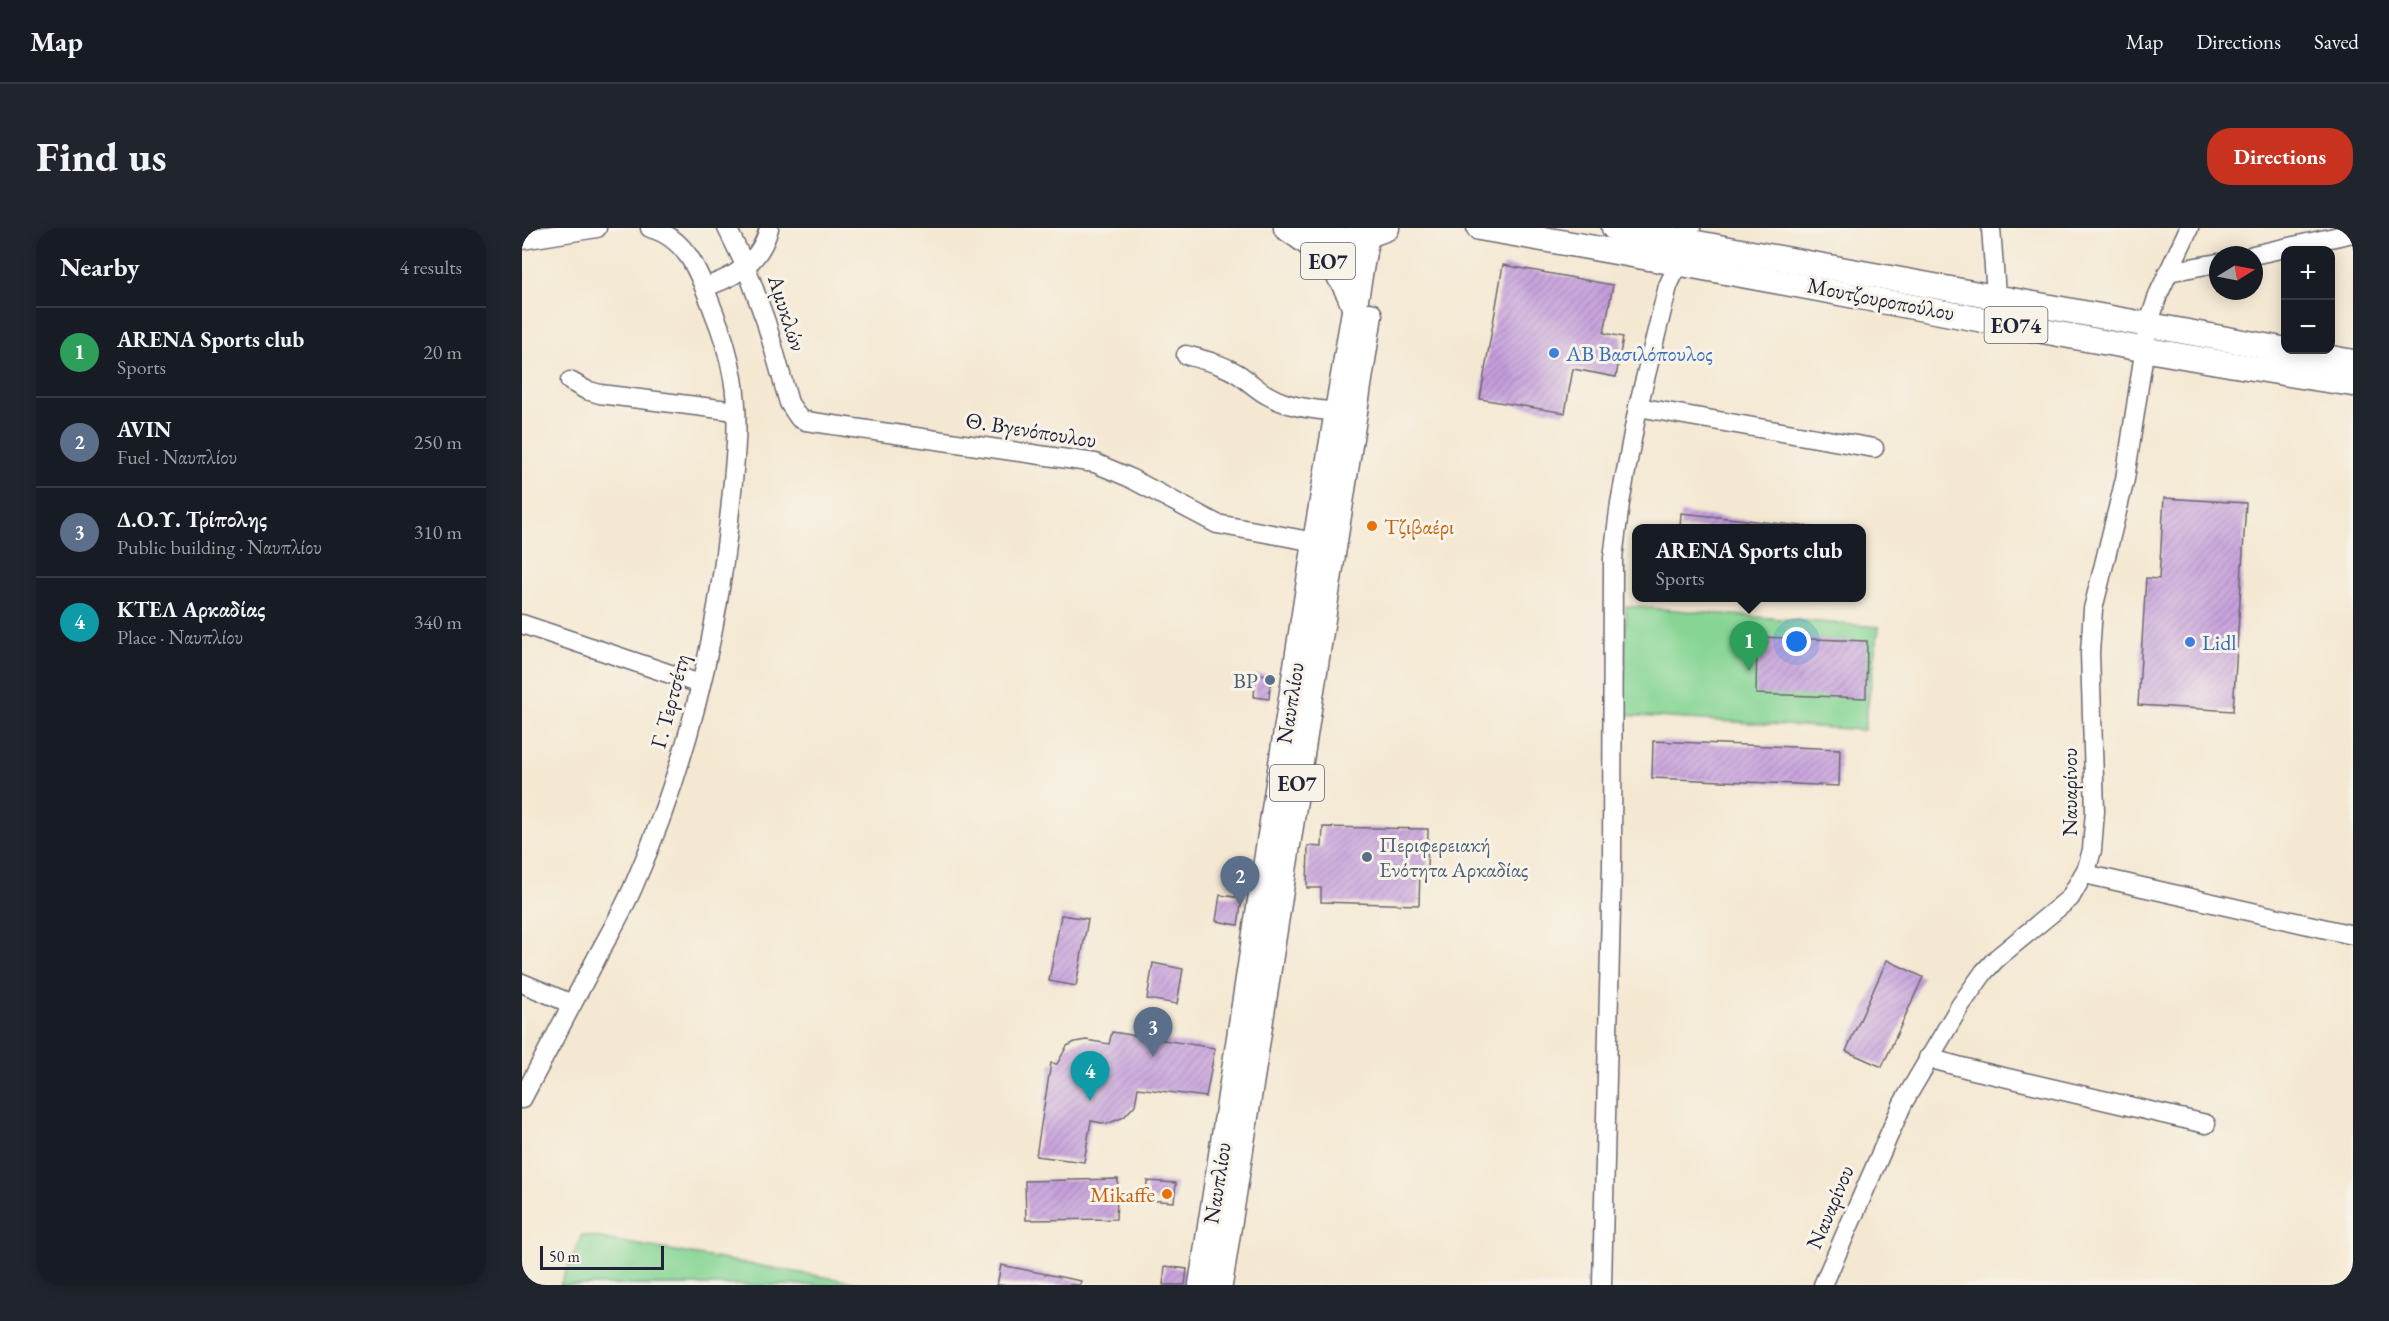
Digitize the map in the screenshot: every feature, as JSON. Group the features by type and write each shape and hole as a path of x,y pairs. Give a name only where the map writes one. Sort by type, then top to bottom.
{"main road":[{"name":"ΕΟ7","path":"1286,228 1317,250 1331,264 1343,279 1354,307"},
{"name":"ΕΟ7","path":"1293,228 1342,240 1377,230"},
{"name":"Μουτζουροπούλου","path":"1479,228 1686,244 1997,297 2146,337 2353,384"},
{"name":"Μουτζουροπούλου","path":"1614,228 1998,321 2353,362"},
{"name":"Ναυπλίου","path":"1201,1285 1315,542 1354,307 1377,230"},
{"name":"Ναυπλίου","path":"1220,1285 1377,230"}],"street":[{"path":"529,235 597,228"},
{"name":"Γ. Τερτσέτη","path":"522,1099 633,887 655,834 678,767 700,684 725,569 735,460 736,411 733,379 725,345 695,265 684,249 666,234 650,228"},
{"path":"704,287 731,278 746,267 727,228"},
{"name":"Αμυκλών","path":"769,228 763,245 746,267 766,322 789,403 799,417"},
{"path":"1991,228 1998,321"},
{"name":"Ναυαρίνου","path":"1823,1285 1882,1148 1928,1058 1960,1006 1984,972 2004,952 2065,902 2076,890 2085,874 2092,850 2095,811 2090,664 2093,609 2125,478 2146,337 2168,272 2189,228"},
{"path":"2263,253 2353,233"},
{"path":"1602,1285 1612,857 1612,590 1620,503 1638,407 1668,286 1686,244"},
{"path":"2168,272 2209,265"},
{"path":"1186,355 1221,365 1240,375 1268,396 1292,406 1337,412"},
{"path":"570,381 586,390 600,394 736,411"},
{"path":"1638,407 1874,448"},
{"name":"Θ. Βγενόπουλου","path":"799,417 817,423 1095,463 1128,477 1217,524 1315,542"},
{"path":"522,624 700,684"},
{"path":"2085,874 2353,935"},
{"path":"522,983 572,1004"},
{"path":"1928,1058 1969,1070 2206,1124"}],"green space":[{"path":"1626,606 1879,627 1864,730 1623,715"},
{"path":"582,1235 870,1285 560,1285"}],"building":[{"name":"ΑΒ Βασιλόπουλος","path":"1503,265 1613,285 1604,333 1623,337 1616,377 1573,369 1565,413 1480,399"},
{"name":"Lidl","path":"2164,498 2246,503 2233,711 2138,705 2146,578 2159,579"},
{"path":"1681,513 1783,524 1680,524"},
{"path":"1757,637 1867,641 1866,698 1756,694"},
{"path":"1256,674 1271,675 1269,699 1254,697"},
{"path":"1653,741 1840,749 1839,786 1652,778"},
{"name":"Περιφερειακή Ενότητα Αρκαδίας","path":"1323,827 1428,829 1427,868 1420,868 1419,905 1321,902 1321,888 1307,888 1308,846 1322,847"},
{"path":"1220,895 1242,898 1238,925 1216,921"},
{"path":"1061,915 1088,919 1076,986 1049,981"},
{"path":"1887,960 1923,977 1882,1067 1846,1051"},
{"path":"1153,963 1183,969 1177,1004 1147,999"},
{"path":"1112,1032 1215,1048 1206,1097 1138,1088 1135,1105 1124,1117 1107,1124 1091,1121 1084,1162 1036,1156 1051,1063 1057,1064 1067,1046 1075,1042 1086,1040 1109,1044"},
{"path":"1118,1179 1116,1219 1026,1220 1025,1181"},
{"path":"1147,1181 1176,1183 1174,1202 1146,1200"},
{"path":"1001,1265 1081,1281 1080,1285 997,1285"},
{"path":"1165,1266 1187,1269 1185,1285 1163,1285"}],"place":[{"name":"ΑΒ Βασιλόπουλος","path":"1554,353"},
{"name":"Τζιβαέρι","path":"1372,526"},
{"name":"Lidl","path":"2190,642"},
{"name":"ARENA Sports club","path":"1749,671"},
{"name":"BP","path":"1270,680"},
{"name":"Περιφερειακή Ενότητα Αρκαδίας","path":"1367,857"},
{"name":"AVIN","path":"1240,906"},
{"name":"Δ.Ο.Υ. Τρίπολης","path":"1153,1057"},
{"name":"ΚΤΕΛ Αρκαδίας","path":"1090,1101"},
{"name":"Mikaffe","path":"1167,1194"}]}
